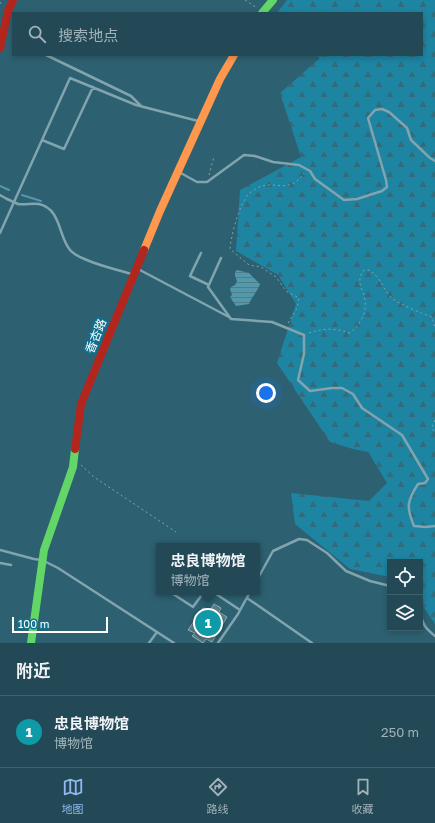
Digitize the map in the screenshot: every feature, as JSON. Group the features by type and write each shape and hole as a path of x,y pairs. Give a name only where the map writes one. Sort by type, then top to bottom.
{"street":[{"path":"0,48 8,11 13,0"},
{"path":"263,12 274,0"},
{"name":"香杏路","path":"31,643 44,550 73,466 81,404 178,172 220,80 233,56"}],"lane":[{"path":"48,56 131,96 141,106"},
{"path":"0,233 70,78 141,106 201,122"},
{"path":"42,140 64,149 93,88"},
{"path":"178,172 197,182 207,182 244,155 255,156 273,162 299,165 310,171 315,179 344,200 357,199 382,191 387,187 368,118 375,110 382,109 389,112 407,128 411,140 435,161"},
{"path":"0,195 18,204 38,204 46,206 52,211 58,221 62,236 71,252 91,263 136,271 231,319 272,322 304,335 304,354 298,380 310,391 342,388 354,394 362,408 402,435 428,479 425,483 418,484 410,496 409,513 414,526 426,528 435,526"},
{"path":"201,253 190,276 208,285 231,319"},
{"path":"208,285 221,258"},
{"path":"260,575 273,551 299,539 303,539 307,540 326,553 346,571 370,581 387,585"},
{"path":"0,550 42,560 58,568 174,643"},
{"path":"0,563 11,565"},
{"path":"175,595 193,607 202,595"},
{"path":"218,595 240,610"},
{"path":"218,643 248,595"},
{"path":"247,598 312,643"},
{"path":"423,624 427,630 435,636"},
{"path":"149,643 157,632"}],"path":[{"path":"245,0 261,12"},
{"path":"207,182 214,157"},
{"path":"285,327 298,308 299,298 286,291 276,278 261,267 249,265 230,249 231,236 244,199 250,192 261,186 288,185 298,182 306,169"},
{"path":"304,335 319,330 338,329 350,333 358,327 364,313 365,300 359,282 361,274 364,270 369,270 380,278 388,294 394,300 432,318 435,328"},
{"path":"435,420 432,428 435,433"},
{"path":"74,459 94,477 176,532"}],"green space":[{"path":"287,0 435,0 435,624 423,606 423,559 387,559 387,576 350,569 295,524 291,493 369,501 387,483 368,452 330,442 277,363 296,304 278,275 236,251 240,190 301,157 280,93 320,58 317,56 423,56 423,12 278,12"}],"shaded area":[{"path":"237,270 249,273 260,284 249,304 236,306 230,297 232,295 230,289 237,281 235,272"}],"building":[{"path":"214,604 221,608 219,612 227,617 212,642 206,639 203,643 192,636 195,633 188,630 203,608 210,610"}],"waterway":[{"path":"0,186 9,190"},
{"path":"22,195 41,201"}],"traffic: fast":[{"path":"263,12 273,0"},
{"path":"31,643 44,550 73,467 75,449"}],"traffic: slow":[{"path":"144,250 160,211 220,79 233,56"}],"traffic: jam":[{"path":"0,48 8,11 13,0"},
{"path":"75,449 81,404 144,250"}],"place":[{"name":"忠良博物馆","path":"208,623"}]}
